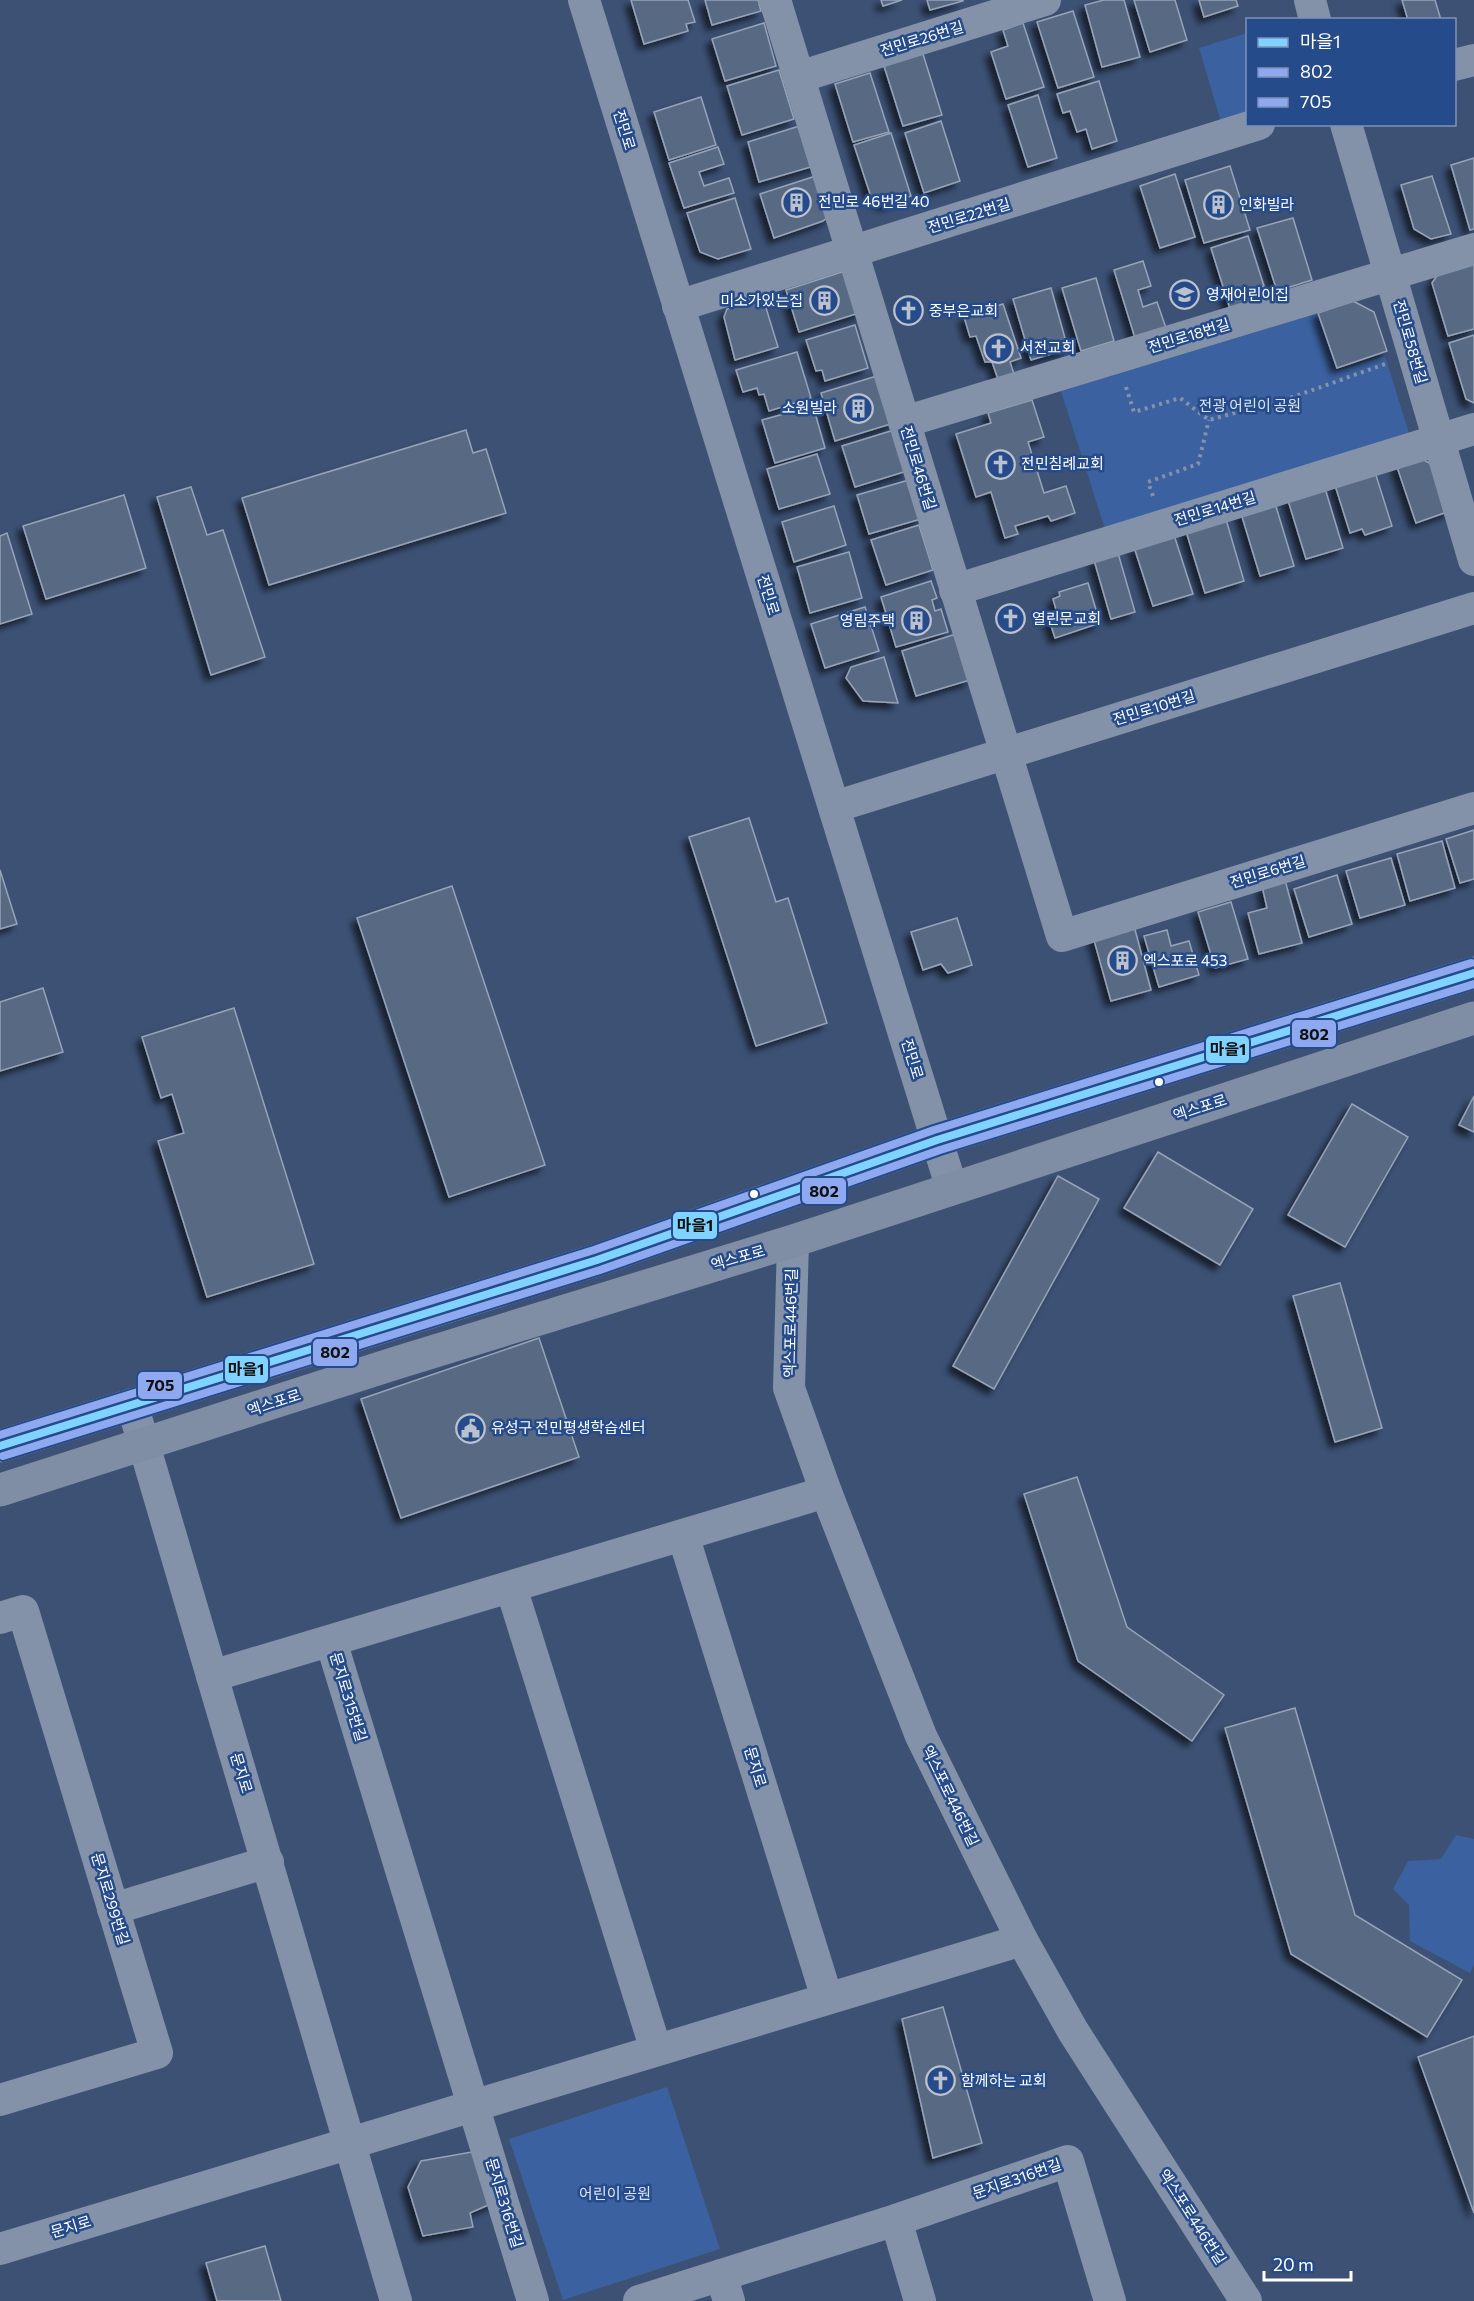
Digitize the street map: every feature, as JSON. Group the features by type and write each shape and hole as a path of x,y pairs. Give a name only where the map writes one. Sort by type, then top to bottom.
{"main road":[{"path":"0,1446 597,1260 937,1140 1474,973"},
{"name":"엑스포로","path":"0,1490 429,1352 793,1241 1474,1018"}],"street":[{"name":"전민로","path":"584,0 952,1189"},
{"name":"전민로46번길","path":"775,0 1062,936"},
{"name":"전민로26번길","path":"799,77 1045,0"},
{"path":"1310,0 1314,18"},
{"path":"1456,65 1474,60"},
{"name":"전민로22번길","path":"678,306 1253,126"},
{"name":"전민로58번길","path":"1347,126 1474,560"},
{"name":"전민로18번길","path":"904,422 1474,249"},
{"name":"전민로14번길","path":"955,590 1474,429"},
{"name":"전민로10번길","path":"834,807 1474,608"},
{"name":"전민로6번길","path":"1062,936 1474,808"},
{"name":"엑스포로446번길","path":"793,1241 789,1388 826,1492 921,1737 1022,1940 1072,2031 1246,2301"},
{"name":"문지로","path":"132,1404 396,2301"},
{"name":"문지로315번길","path":"474,2105 331,1641 826,1492"},
{"name":"문지로","path":"683,1535 827,1998"},
{"path":"511,1587 656,2050"},
{"name":"문지로299번길","path":"0,1618 24,1611 157,2053 0,2100"},
{"path":"212,1676 331,1641"},
{"path":"113,1909 268,1862"},
{"name":"문지로","path":"0,2248 1022,1940"},
{"name":"문지로316번길","path":"474,2105 533,2301"},
{"name":"문지로316번길","path":"639,2301 725,2288 896,2220 1068,2161 1110,2301"},
{"path":"896,2220 920,2301"}],"path":[{"path":"1209,420 1296,396 1413,353"},
{"path":"1116,358 1134,412 1180,398 1209,420"},
{"path":"1162,526 1148,482 1198,464 1209,420"}],"green space":[{"path":"1246,33 1246,114 1221,122 1199,48"},
{"name":"전광 어린이 공원","path":"1317,307 1337,371 1385,356 1409,433 1105,529 1060,388"},
{"path":"1456,1835 1474,1839 1474,1965 1470,1973 1410,1941 1409,1905 1393,1889 1408,1861 1441,1859"},
{"name":"어린이 공원","path":"667,2087 720,2249 563,2300 509,2139"}],"building":[{"path":"631,0 688,0 695,22 686,24 688,31 644,44"},
{"path":"705,0 758,0 761,11 712,25"},
{"path":"881,0 902,0 883,6"},
{"path":"927,0 963,0 963,1 930,10"},
{"path":"1104,0 1124,0 1140,57 1102,67 1085,5"},
{"path":"1134,0 1175,0 1187,40 1150,52"},
{"path":"1199,0 1236,0 1238,6 1204,17"},
{"path":"1402,0 1435,0 1440,18 1407,18"},
{"path":"1073,11 1094,77 1058,88 1037,22"},
{"path":"764,23 776,66 725,81 712,39"},
{"path":"1023,23 1044,87 1006,99 991,52 1008,46 1003,30"},
{"path":"923,54 942,115 903,126 884,66"},
{"path":"779,70 794,119 742,135 727,86"},
{"path":"870,73 889,132 853,142 835,84"},
{"path":"1099,81 1117,141 1092,149 1086,129 1077,132 1070,111 1063,113 1057,94"},
{"path":"1038,95 1057,158 1028,167 1008,105"},
{"path":"701,97 716,145 669,160 654,112"},
{"path":"941,121 960,181 924,193 905,133"},
{"path":"809,123 821,164 759,182 748,142"},
{"path":"891,133 911,196 885,205 871,197 854,145"},
{"path":"718,147 724,164 699,172 704,186 729,178 734,193 684,208 669,163"},
{"path":"1474,158 1474,229 1470,230 1451,165"},
{"name":"인화빌라","path":"1230,166 1250,230 1204,243 1185,180"},
{"name":"전민로 46번길 40","path":"822,174 833,213 823,221 774,238 760,194"},
{"path":"1175,174 1195,237 1160,248 1140,186"},
{"path":"1432,176 1451,234 1431,239 1414,229 1401,185"},
{"path":"735,198 751,249 718,259 700,252 687,213"},
{"path":"1293,218 1312,280 1277,291 1257,228"},
{"path":"1248,236 1264,286 1249,291 1253,302 1230,309 1211,248"},
{"path":"1474,258 1474,329 1448,336 1432,283 1443,267"},
{"path":"1143,261 1151,286 1138,290 1143,307 1157,302 1166,328 1135,338 1114,270"},
{"name":"미소가있는집","path":"845,271 862,312 799,332 786,290"},
{"path":"1096,278 1114,341 1081,351 1062,288"},
{"path":"1051,288 1068,349 1031,360 1013,299"},
{"path":"763,298 778,347 735,360 724,317 727,309"},
{"path":"1353,301 1374,312 1387,351 1337,368 1318,313"},
{"name":"서전교회","path":"1003,304 1021,358 1010,362 1014,374 998,379 992,362 985,362 976,336 970,337 964,317"},
{"path":"855,325 868,368 825,381 822,370 816,371 806,340"},
{"path":"1474,335 1474,403 1466,399 1449,343"},
{"path":"797,352 811,398 769,411 764,394 759,395 757,388 743,392 736,370"},
{"name":"소원빌라","path":"880,375 894,423 835,441 821,393"},
{"name":"전민침례교회","path":"1032,400 1044,437 1028,442 1044,493 1066,486 1075,513 1051,521 1048,516 1015,526 1018,534 1005,538 991,492 976,497 956,434 991,423 988,413"},
{"path":"813,406 825,448 775,463 762,420"},
{"path":"466,430 473,453 486,449 506,513 269,585 242,498"},
{"path":"894,430 907,471 855,487 842,446"},
{"path":"817,454 830,494 779,509 767,469"},
{"path":"1418,457 1435,466 1450,511 1416,523 1396,464"},
{"path":"1374,469 1392,526 1365,535 1362,529 1350,533 1334,482"},
{"path":"909,480 921,519 869,534 857,495"},
{"path":"1324,485 1343,548 1306,559 1287,497"},
{"path":"191,487 207,535 223,530 265,657 211,675 157,497"},
{"path":"124,495 146,568 46,599 23,526"},
{"path":"1274,500 1294,566 1260,576 1240,510"},
{"path":"834,506 846,545 794,562 782,522"},
{"path":"1225,516 1244,581 1205,593 1185,528"},
{"path":"919,525 933,570 886,585 871,540"},
{"path":"7,533 32,614 0,624 0,536"},
{"path":"1174,535 1193,594 1153,606 1134,547"},
{"path":"849,552 862,598 810,613 797,567"},
{"path":"1118,553 1135,612 1111,619 1094,560"},
{"name":"영림주택","path":"931,581 937,598 932,600 935,611 941,609 948,632 896,647 881,597"},
{"path":"1088,583 1100,623 1055,638 1048,616 1057,613 1053,599 1060,596 1059,592"},
{"path":"865,607 879,651 825,668 811,624"},
{"path":"956,634 970,680 916,696 902,651"},
{"path":"884,657 898,703 863,701 846,678 851,667"},
{"path":"749,818 776,902 788,898 827,1023 756,1046 689,837"},
{"path":"1474,830 1474,879 1460,883 1446,839"},
{"path":"1442,841 1455,888 1410,901 1397,854"},
{"path":"1391,858 1405,905 1360,918 1346,871"},
{"path":"0,870 17,924 0,929"},
{"path":"1337,875 1352,924 1309,937 1294,889"},
{"path":"1285,880 1302,943 1259,954 1248,913 1267,908 1262,886"},
{"path":"452,886 545,1165 449,1197 357,918"},
{"path":"1231,902 1248,959 1215,968 1198,912"},
{"path":"957,918 972,965 948,973 941,964 923,970 911,932"},
{"name":"엑스포로 453","path":"1133,922 1151,990 1111,1001 1092,933"},
{"path":"1167,930 1171,946 1189,941 1199,975 1159,987 1144,936"},
{"path":"43,988 63,1052 0,1071 0,1002"},
{"path":"234,1008 314,1264 207,1297 158,1141 184,1133 172,1094 161,1098 142,1037"},
{"path":"1474,1096 1474,1132 1459,1125"},
{"path":"1352,1104 1408,1137 1345,1247 1288,1215"},
{"path":"1158,1152 1253,1209 1220,1265 1124,1208"},
{"path":"1058,1176 1099,1199 994,1389 953,1366"},
{"path":"1340,1283 1382,1428 1335,1442 1293,1296"},
{"name":"유성구 전민평생학습센터","path":"539,1338 579,1457 401,1518 361,1399"},
{"path":"1077,1477 1127,1627 1224,1695 1192,1741 1078,1661 1024,1494"},
{"path":"1295,1708 1355,1915 1462,1980 1427,2037 1291,1954 1225,1728"},
{"name":"함께하는 교회","path":"943,2007 982,2143 933,2158 902,2019"},
{"path":"1474,2036 1474,2213 1418,2057"},
{"path":"483,2150 502,2199 470,2213 473,2227 423,2236 408,2187 421,2161"},
{"path":"265,2246 281,2301 217,2301 206,2263"}],"transit line":[{"name":"705","path":"0,1435 594,1250 934,1130 1471,963"},
{"name":"마을1","path":"0,1446 597,1260 937,1140 1474,973"},
{"name":"802","path":"3,1456 600,1270 940,1150 1474,984"}],"place":[{"name":"전민로 46번길 40","path":"797,202"},
{"name":"인화빌라","path":"1218,205"},
{"name":"영재어린이집","path":"1185,295"},
{"name":"미소가있는집","path":"824,301"},
{"name":"중부은교회","path":"908,311"},
{"name":"서전교회","path":"999,348"},
{"name":"소원빌라","path":"858,408"},
{"name":"전민침례교회","path":"1000,464"},
{"name":"열린문교회","path":"1011,619"},
{"name":"영림주택","path":"916,621"},
{"name":"엑스포로 453","path":"1122,961"},
{"name":"유성구 전민평생학습센터","path":"470,1428"},
{"name":"함께하는 교회","path":"940,2081"}]}
